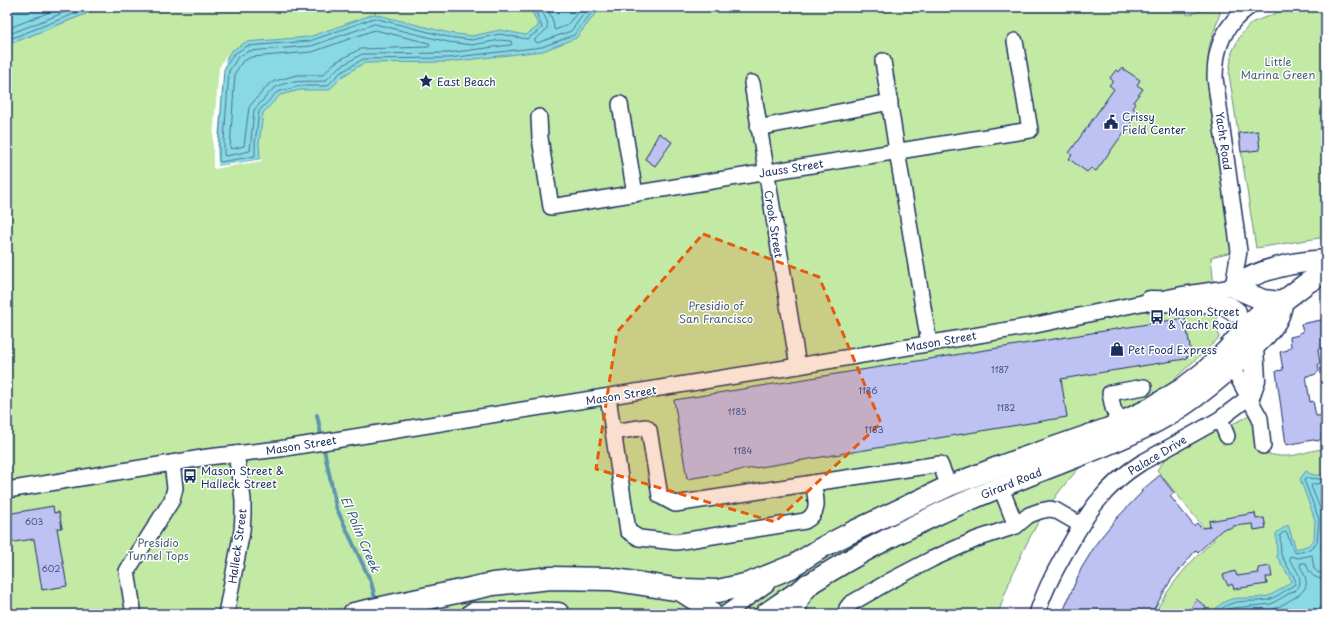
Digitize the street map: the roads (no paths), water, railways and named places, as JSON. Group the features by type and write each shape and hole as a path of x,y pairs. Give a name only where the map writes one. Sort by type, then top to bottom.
{"highway":[{"path":"354,614 478,587 536,579 571,577 599,578 671,588 711,591 730,589 761,580 791,567"},
{"path":"794,614 798,600 808,584"},
{"path":"671,588 703,604 711,614"},
{"path":"473,614 558,614"}],"main road":[{"path":"1233,287 1256,274 1281,266 1326,260"},
{"path":"1223,365 1234,343 1254,319 1268,306 1282,302 1307,283 1326,272"},
{"path":"1233,287 1263,300 1282,302"},
{"path":"1233,287 1236,312 1234,343"},
{"path":"1150,301 1219,303 1236,312"},
{"name":"Girard Road","path":"791,567 823,547 856,530 949,486 1119,423 1147,410 1194,379 1253,348 1277,322 1282,309 1282,302"},
{"path":"1249,397 1255,380 1253,348"},
{"name":"Girard Road","path":"765,614 808,584 850,559 894,536 957,506 1126,437 1151,425 1198,395 1223,365"}],"street":[{"name":"Yacht Road","path":"1233,287 1238,251 1215,78 1215,62 1218,48 1225,34 1233,22 1250,7"},
{"name":"Jauss Street","path":"539,117 540,138 552,207 635,194 1030,130 1015,41"},
{"path":"884,61 897,151 929,343"},
{"name":"Crook Street","path":"752,83 758,128 798,366"},
{"path":"758,128 890,102"},
{"path":"620,104 635,194"},
{"name":"Mason Street","path":"7,490 172,463 342,439 798,366 1054,322 1150,301 1233,287"},
{"path":"1223,365 1238,378 1260,418 1263,446"},
{"path":"1119,423 1113,408 1110,393 1144,387"},
{"path":"608,397 628,531 638,538 676,542 805,521 812,517 815,512 816,503 814,483"},
{"name":"Palace Drive","path":"1037,614 1052,576 1081,525 1098,501 1129,471 1154,455 1220,419 1249,397"},
{"path":"1220,419 1227,436"},
{"path":"614,432 646,427 649,430 660,496 675,504 940,464 949,486"},
{"name":"Halleck Street","path":"226,614 243,523 243,499 236,454"},
{"path":"134,609 127,570 172,500 175,488 172,463"},
{"path":"1001,488 1016,526"},
{"path":"846,614 847,608 854,600 913,569 977,539 1016,526 1034,513 1050,509 1060,512 1081,525"},
{"name":"Girard Road","path":"724,614 791,567"}],"water":[{"path":"7,7 103,7 7,45"},
{"path":"529,7 601,7 576,38 543,51 449,62 364,63 343,76 329,90 300,90 280,95 263,113 259,144 260,159 215,167 221,68 231,51 246,42 309,37 374,14 449,33 472,36 500,30 526,35 539,26"},
{"path":"1306,471 1315,475 1326,474 1326,559 1324,557 1321,559 1322,564 1326,564 1326,614 1211,614 1224,602 1231,599 1259,598 1268,596 1292,581 1277,557 1276,533 1288,525 1296,549 1307,546 1314,540 1315,520 1300,479"}],"waterway":[{"name":"El Polín Creek","path":"317,415 336,507 371,582 376,602"}],"place":[{"name":"East Beach","path":"426,81"},
{"name":"Crissy Field Center","path":"1111,122"},
{"name":"Mason Street & Yacht Road","path":"1157,317"},
{"name":"Pet Food Express","path":"1117,349"},
{"name":"Mason Street & Halleck Street","path":"190,476"}],"park label":[{"name":"Little Marina Green","path":"1278,67"},
{"name":"Presidio of San Francisco","path":"716,311"},
{"name":"Presidio Tunnel Tops","path":"158,548"}]}
